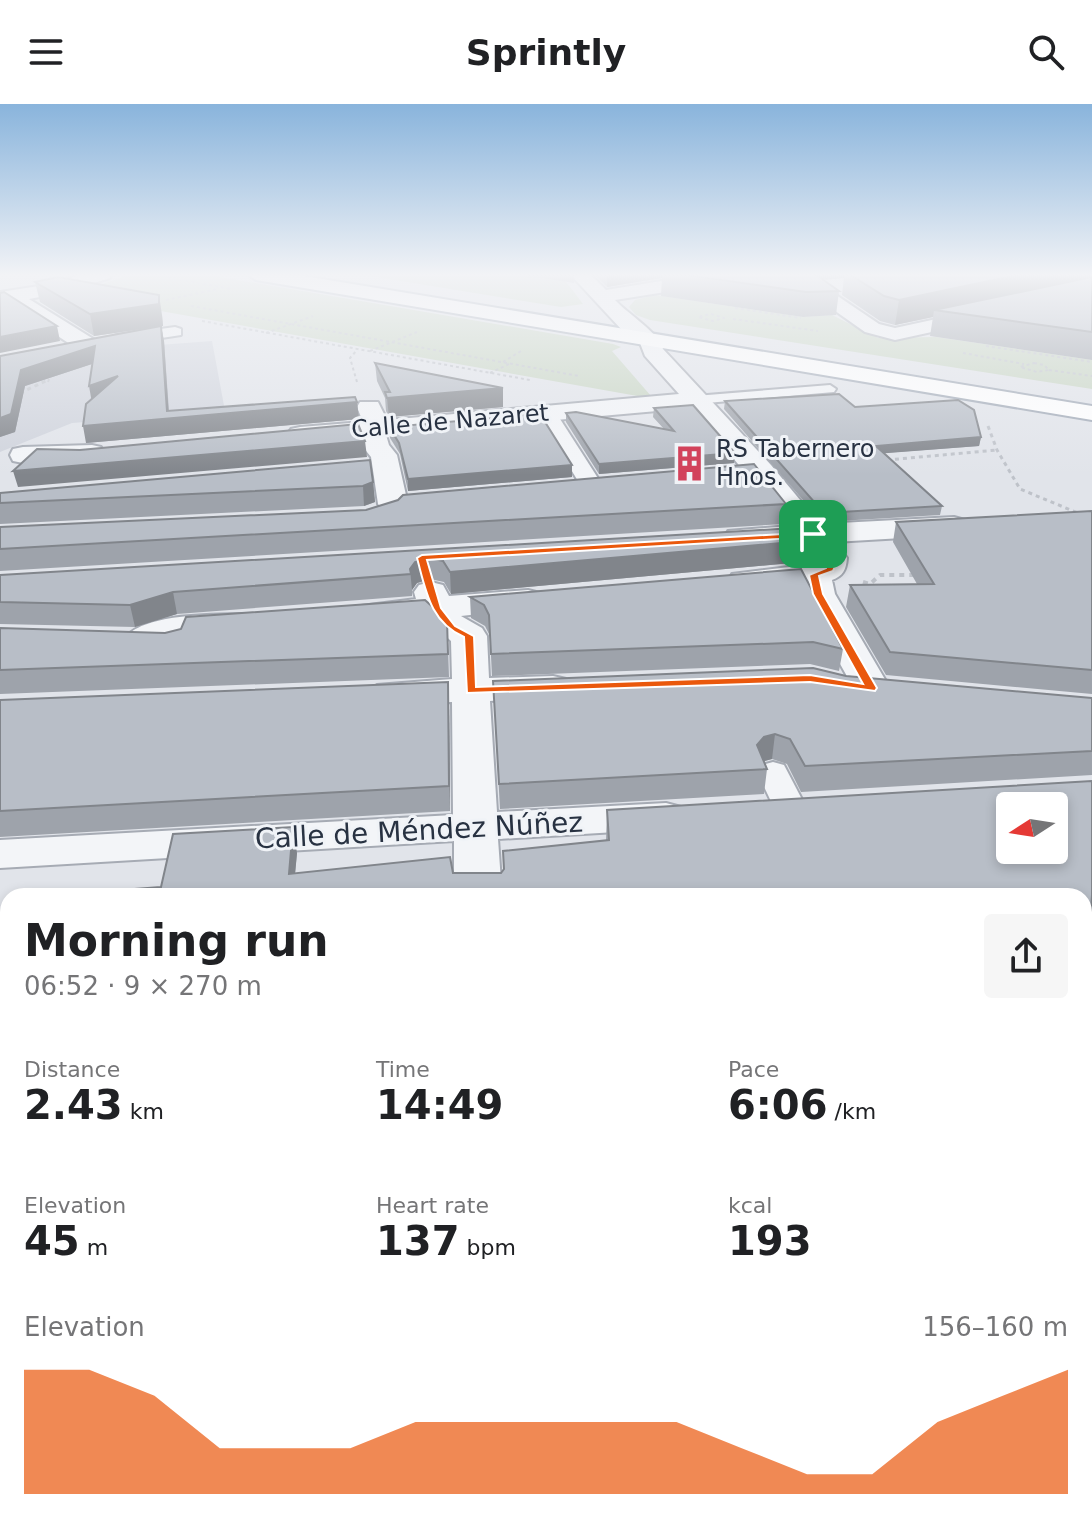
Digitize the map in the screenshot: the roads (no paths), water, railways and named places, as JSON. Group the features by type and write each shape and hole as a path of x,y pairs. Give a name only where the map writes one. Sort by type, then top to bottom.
{"main road":[{"path":"655,341 1092,413"},
{"path":"698,341 771,353 830,358"},
{"path":"725,341 1092,403"},
{"path":"925,385 1092,403"}],"street":[{"path":"80,341 87,345"},
{"path":"52,362 87,345 115,341"},
{"path":"650,341 653,351 761,471 831,558 822,582"},
{"name":"Calle de Nazaret","path":"270,438 370,417 546,412 695,400"},
{"path":"546,412 592,486"},
{"path":"287,414 370,417 376,447 384,455 386,467 380,511 424,501"},
{"path":"11,462 85,431"},
{"path":"11,462 115,451"},
{"path":"353,470 386,467"},
{"path":"726,474 761,471"},
{"path":"562,489 622,484"},
{"path":"709,540 979,524"},
{"path":"422,558 436,608 451,628 469,636"},
{"path":"726,597 822,582"},
{"path":"822,582 887,690 832,683"},
{"path":"335,617 566,596"},
{"path":"364,641 549,628"},
{"path":"125,640 273,633"},
{"path":"469,636 478,888"},
{"path":"361,695 594,686"},
{"name":"Calle de Méndez Núñez","path":"0,854 728,813 795,796"}],"lane":[{"name":"Calle de Nazaret","path":"695,400 830,389"}],"place":[{"name":"RS Tabernero Hnos.","path":"690,463"}]}
